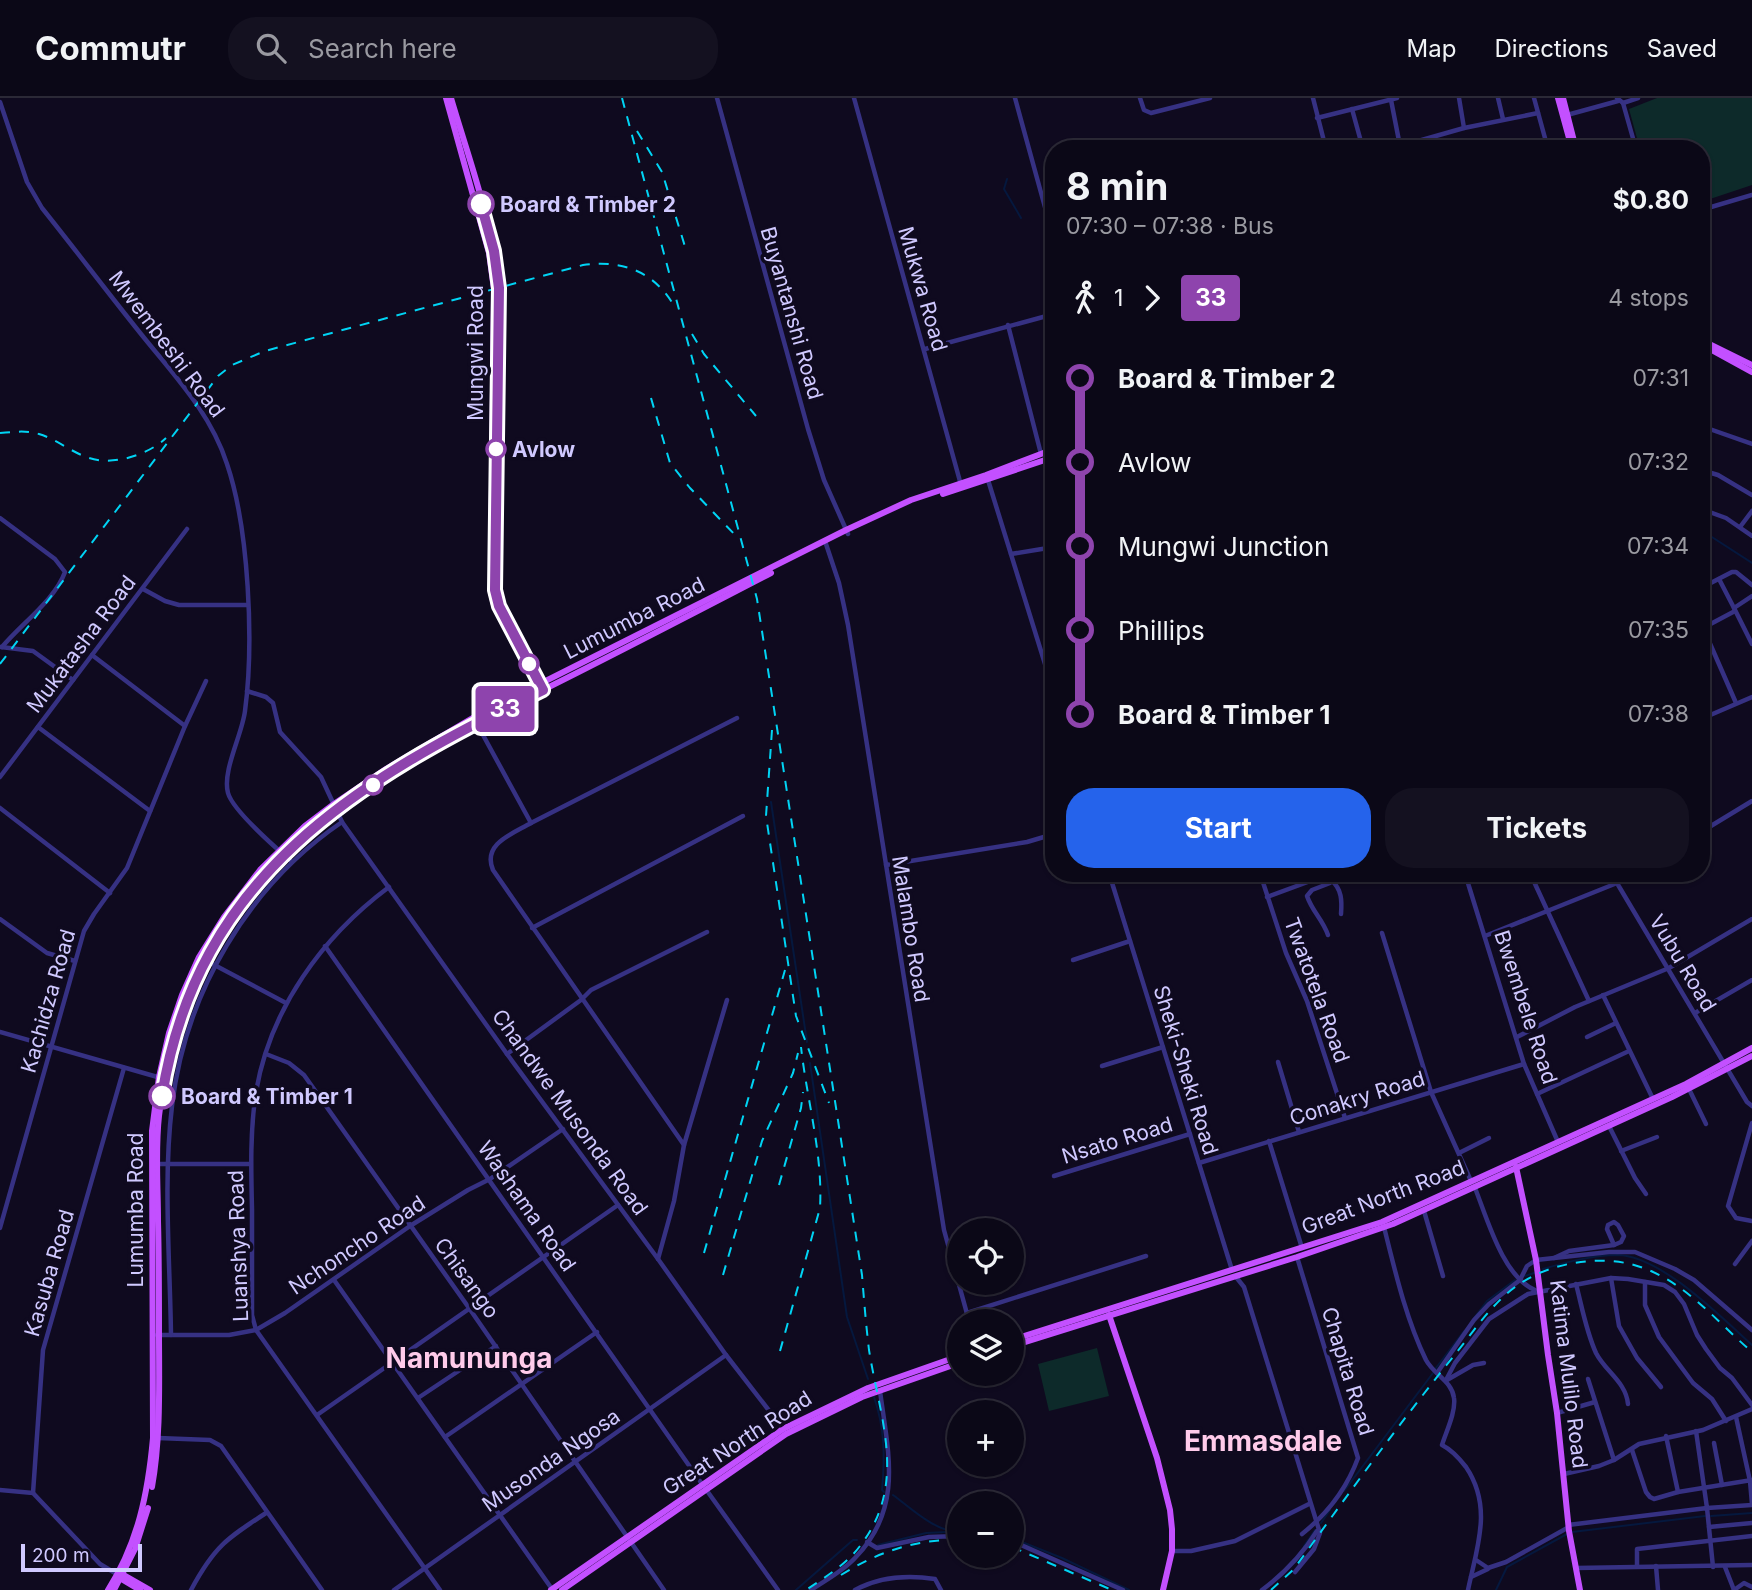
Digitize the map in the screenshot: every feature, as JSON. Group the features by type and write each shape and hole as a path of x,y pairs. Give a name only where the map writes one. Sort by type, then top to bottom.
{"main road":[{"name":"Mungwi Road","path":"448,98 494,251 499,288 495,596 540,688"},
{"path":"1560,98 1572,140"},
{"path":"1560,98 1572,140"},
{"path":"1710,346 1752,365"},
{"path":"1710,347 1752,372"},
{"name":"Lumumba Road","path":"987,478 1045,452"},
{"name":"Lumumba Road","path":"156,1335 152,1131 169,1033 182,995 207,942 246,886 281,852 336,807 440,736 847,532 912,504 1045,460"},
{"name":"Lumumba Road","path":"336,807 424,753 540,688"},
{"name":"Lumumba Road","path":"114,1590 144,1524 153,1484 156,1438 159,1118 162,1078 180,1020 205,960 242,901 281,852"},
{"name":"Great North Road","path":"1024,1342 1302,1248 1383,1224 1689,1089 1752,1048"},
{"name":"Great North Road","path":"1516,1166 1558,1142 1752,1056"},
{"name":"Katima Mulilo Road","path":"1516,1166 1536,1260 1558,1413 1569,1529 1580,1590"},
{"name":"Great North Road","path":"1233,1273 1297,1257 1424,1210 1473,1185"},
{"path":"1108,1313 1162,1476 1171,1520 1172,1550 1163,1590"},
{"name":"Great North Road","path":"1024,1337 1108,1313"},
{"name":"Great North Road","path":"552,1590 784,1431 868,1388 947,1360"},
{"name":"Great North Road","path":"784,1431 880,1390 947,1367"},
{"name":"Great North Road","path":"562,1590 682,1498 704,1486"},
{"name":"Lumumba Road","path":"108,1590 119,1575"},
{"path":"119,1575 140,1590"},
{"path":"119,1575 150,1590"}],"street":[{"name":"Buyantanshi Road","path":"717,98 808,429 824,480 847,532"},
{"name":"Mukwa Road","path":"854,98 961,487"},
{"path":"1015,98 1045,207"},
{"path":"1140,98 1144,110 1150,113 1210,98"},
{"path":"1312,98 1323,140"},
{"path":"1459,98 1464,128"},
{"path":"1498,98 1503,119"},
{"path":"1534,98 1546,140"},
{"path":"1567,115 1619,100 1638,98"},
{"path":"1317,118 1394,99 1400,140"},
{"path":"1619,100 1633,140"},
{"name":"Mwembeshi Road","path":"0,102 27,182 42,208 197,404 213,429 227,464 234,489 248,605 247,691 241,735 227,778 228,795 239,810 281,852"},
{"path":"1352,109 1361,140"},
{"path":"1422,140 1464,128 1538,113"},
{"path":"1710,208 1752,195"},
{"path":"925,349 1045,316"},
{"path":"1008,326 1041,454"},
{"path":"1710,429 1752,444"},
{"path":"1710,473 1752,495"},
{"path":"987,478 1045,661"},
{"path":"1740,527 1752,511"},
{"path":"1710,512 1726,518 1752,536"},
{"path":"0,517 61,563 65,572 42,605 1,647"},
{"name":"Mukatasha Road","path":"0,777 144,589 187,528"},
{"name":"Malambo Road","path":"825,543 844,603 942,1218 966,1309"},
{"path":"1011,554 1045,548"},
{"path":"1710,584 1736,572 1752,586"},
{"path":"1719,579 1752,644"},
{"path":"144,589 165,601 179,605 248,605"},
{"path":"1710,622 1734,610 1752,596"},
{"path":"1710,644 1737,703"},
{"path":"1,647 33,651 74,680"},
{"path":"92,655 185,726"},
{"name":"Kachidza Road","path":"0,1228 75,961 89,921 127,868 206,681"},
{"name":"Chandwe Musonda Road","path":"247,691 266,697 273,703 280,732 321,777 342,822 507,1054 784,1431"},
{"path":"1710,715 1752,696"},
{"path":"684,1145 532,928 493,870 490,857 500,840 737,718"},
{"path":"477,724 531,823"},
{"path":"38,727 150,811"},
{"path":"1710,827 1752,801"},
{"path":"0,808 110,893"},
{"path":"532,928 743,816"},
{"path":"171,1335 171,1119 179,1064 191,1024 216,965 245,918 292,862 315,840 342,822"},
{"path":"886,865 1045,837"},
{"path":"281,852 292,862"},
{"name":"Sheki-Sheki Road","path":"1112,882 1233,1273 1244,1287 1318,1530"},
{"name":"Twatotela Road","path":"1263,882 1286,953 1307,1001 1345,1118"},
{"path":"1267,897 1313,882"},
{"path":"1323,882 1307,896 1324,922 1328,935"},
{"path":"1335,882 1339,888 1341,914"},
{"name":"Bwembele Road","path":"1468,882 1524,1063 1558,1142"},
{"path":"1534,882 1589,1001"},
{"path":"1485,936 1616,883"},
{"name":"Vubu Road","path":"1616,883 1747,1102 1752,1106"},
{"name":"Luanshya Road","path":"388,887 325,946 286,1003 266,1054 255,1099 250,1164 252,1315 256,1330 440,1590"},
{"path":"0,919 47,953 75,961"},
{"path":"1517,1037 1589,1001 1669,968 1752,919"},
{"path":"507,1054 581,1000 585,994 707,932"},
{"path":"1382,933 1432,1092 1507,1263 1520,1280 1531,1289 1539,1291"},
{"path":"1073,960 1130,940"},
{"name":"Washama Road","path":"325,946 778,1590"},
{"path":"205,960 286,1003"},
{"path":"1695,1013 1752,980"},
{"path":"1603,995 1653,1099"},
{"path":"658,1259 674,1201 684,1145 727,1000"},
{"path":"1587,1037 1616,1023"},
{"path":"0,1032 162,1078"},
{"path":"1102,1066 1163,1047"},
{"path":"1537,1094 1629,1051"},
{"name":"Chisango","path":"266,1054 289,1063 304,1075 496,1346 664,1590"},
{"path":"1278,1062 1299,1132"},
{"name":"Conakry Road","path":"1199,1163 1524,1063"},
{"name":"Kasuba Road","path":"33,1493 43,1350 124,1068"},
{"path":"1689,1089 1706,1124"},
{"path":"1752,1123 1728,1206 1736,1218 1752,1221"},
{"path":"1609,1126 1646,1194"},
{"name":"Nchoncho Road","path":"156,1335 229,1335 256,1330 334,1280 410,1226 468,1190 490,1180 562,1129"},
{"name":"Nsato Road","path":"1054,1176 1190,1134"},
{"path":"1621,1151 1657,1137"},
{"path":"1459,1153 1489,1138"},
{"path":"1269,1142 1302,1248"},
{"path":"158,1164 250,1164"},
{"path":"317,1415 618,1205"},
{"path":"1424,1210 1443,1276"},
{"path":"1553,1259 1569,1251 1614,1245 1620,1242 1624,1236 1614,1222 1608,1225 1607,1229 1614,1245"},
{"path":"1383,1224 1418,1341 1427,1362 1446,1380 1455,1400 1442,1445 1460,1459 1478,1487 1482,1510 1476,1560 1468,1590"},
{"path":"1735,1264 1752,1241"},
{"path":"1437,1373 1474,1320 1489,1304 1520,1280 1527,1266 1536,1260 1635,1252 1694,1280 1752,1330"},
{"path":"980,1309 1146,1256"},
{"name":"Chapita Road","path":"1297,1257 1358,1458 1340,1493 1315,1523"},
{"path":"1446,1380 1455,1363 1489,1319 1505,1307 1539,1291 1611,1278 1670,1288 1680,1297 1706,1349 1720,1368 1732,1378 1752,1407 1726,1422 1639,1444 1614,1460 1564,1474"},
{"path":"1611,1278 1619,1326 1637,1358 1661,1388"},
{"path":"334,1280 552,1590"},
{"path":"1645,1282 1645,1305 1659,1338 1693,1383 1712,1399 1726,1422"},
{"path":"1576,1284 1597,1356 1623,1386 1628,1404"},
{"path":"444,1437 597,1332"},
{"path":"418,1399 496,1346"},
{"name":"Musonda Ngosa","path":"394,1590 726,1355"},
{"path":"1446,1380 1473,1365 1484,1363"},
{"path":"1588,1379 1614,1460"},
{"path":"811,1590 855,1558 877,1527 887,1502 890,1484 887,1428 880,1390"},
{"path":"1558,1413 1595,1402"},
{"path":"1471,1577 1569,1529 1752,1505 1751,1480 1736,1417"},
{"path":"1696,1431 1713,1567"},
{"path":"1666,1436 1678,1492"},
{"path":"156,1438 211,1440 218,1444 322,1590"},
{"path":"1714,1443 1722,1485"},
{"path":"1633,1450 1650,1497 1654,1499 1678,1492 1751,1480"},
{"path":"0,1490 33,1493 100,1564 119,1575"},
{"path":"1172,1550 1191,1551 1235,1541 1309,1504"},
{"path":"191,1590 222,1544 266,1513"},
{"path":"1709,1527 1752,1522"},
{"path":"1302,1534 1315,1523"},
{"path":"1295,1572 1314,1549 1319,1539 1318,1530"},
{"path":"1262,1590 1284,1573 1318,1530"},
{"path":"867,1542 877,1548 929,1537 947,1536"},
{"path":"1637,1566 1636,1549 1752,1536"},
{"path":"1024,1546 1123,1590"},
{"path":"1476,1560 1488,1568"},
{"path":"1575,1568 1752,1565"},
{"path":"1656,1566 1658,1590"},
{"path":"1725,1567 1734,1590 1744,1583 1752,1587"},
{"path":"855,1590 871,1582 900,1577 932,1578 938,1581 941,1590"}],"green space":[{"path":"1657,98 1752,98 1752,185 1710,199 1710,140 1638,140 1629,109"},
{"path":"1097,1348 1109,1396 1049,1411 1038,1364"}],"waterway":[{"path":"1007,179 1004,189 1021,218"},
{"path":"1710,536 1752,563"},
{"path":"771,802 807,1042"},
{"path":"810,1063 847,1317 868,1379"},
{"path":"1543,1269 1599,1256 1635,1258 1653,1266 1689,1290 1752,1345"},
{"path":"1525,1276 1534,1273"},
{"path":"1474,1318 1487,1301 1515,1280"},
{"path":"1436,1368 1464,1331"},
{"path":"1344,1491 1433,1373"},
{"path":"874,1397 882,1432 884,1492"},
{"path":"893,1495 932,1524 947,1530"},
{"path":"1321,1523 1330,1510"},
{"path":"1711,1516 1752,1513"},
{"path":"1572,1532 1705,1516"},
{"path":"1304,1546 1315,1530"},
{"path":"878,1545 926,1533 947,1532"},
{"path":"1496,1590 1507,1567 1567,1534"},
{"path":"796,1590 853,1540 857,1540"},
{"path":"1024,1543 1129,1590"}],"railway":[{"path":"622,98 757,599 862,1275 869,1350 884,1426 887,1475 875,1523 848,1559 806,1590"},
{"path":"637,131 662,172 687,253"},
{"path":"0,664 218,376 232,365 265,351 583,265 610,264 634,270 655,283 673,304"},
{"path":"692,334 704,354 756,416"},
{"path":"651,398 670,463 738,538"},
{"path":"0,433 39,434 89,458 109,461 140,454 166,438"},
{"path":"772,730 766,816 796,1016 829,1103"},
{"path":"704,1253 785,970"},
{"path":"780,1351 820,1208 817,1148 801,1047"},
{"path":"723,1275 762,1141 793,1073 798,1053"},
{"path":"779,1185 803,1092"},
{"path":"1271,1590 1294,1569 1392,1435 1484,1317 1511,1290 1533,1276 1561,1266 1591,1261 1634,1265 1651,1271 1683,1290 1752,1352"},
{"path":"841,1575 897,1548 947,1540"},
{"path":"1024,1552 1112,1590"}],"bus line":[{"name":"33","path":"162,1096 168,1060 180,1020 205,960 242,901 283,854 327,816 408,763 446,740 543,690 497,602 495,590 499,288 494,251 481,204"}],"place":[{"name":"Board & Timber 2","path":"481,204"},
{"name":"Avlow","path":"496,449"},
{"name":"Board & Timber 1","path":"162,1096"}],"district":[{"name":"Namununga","path":"469,1358"},
{"name":"Emmasdale","path":"1263,1441"}]}
